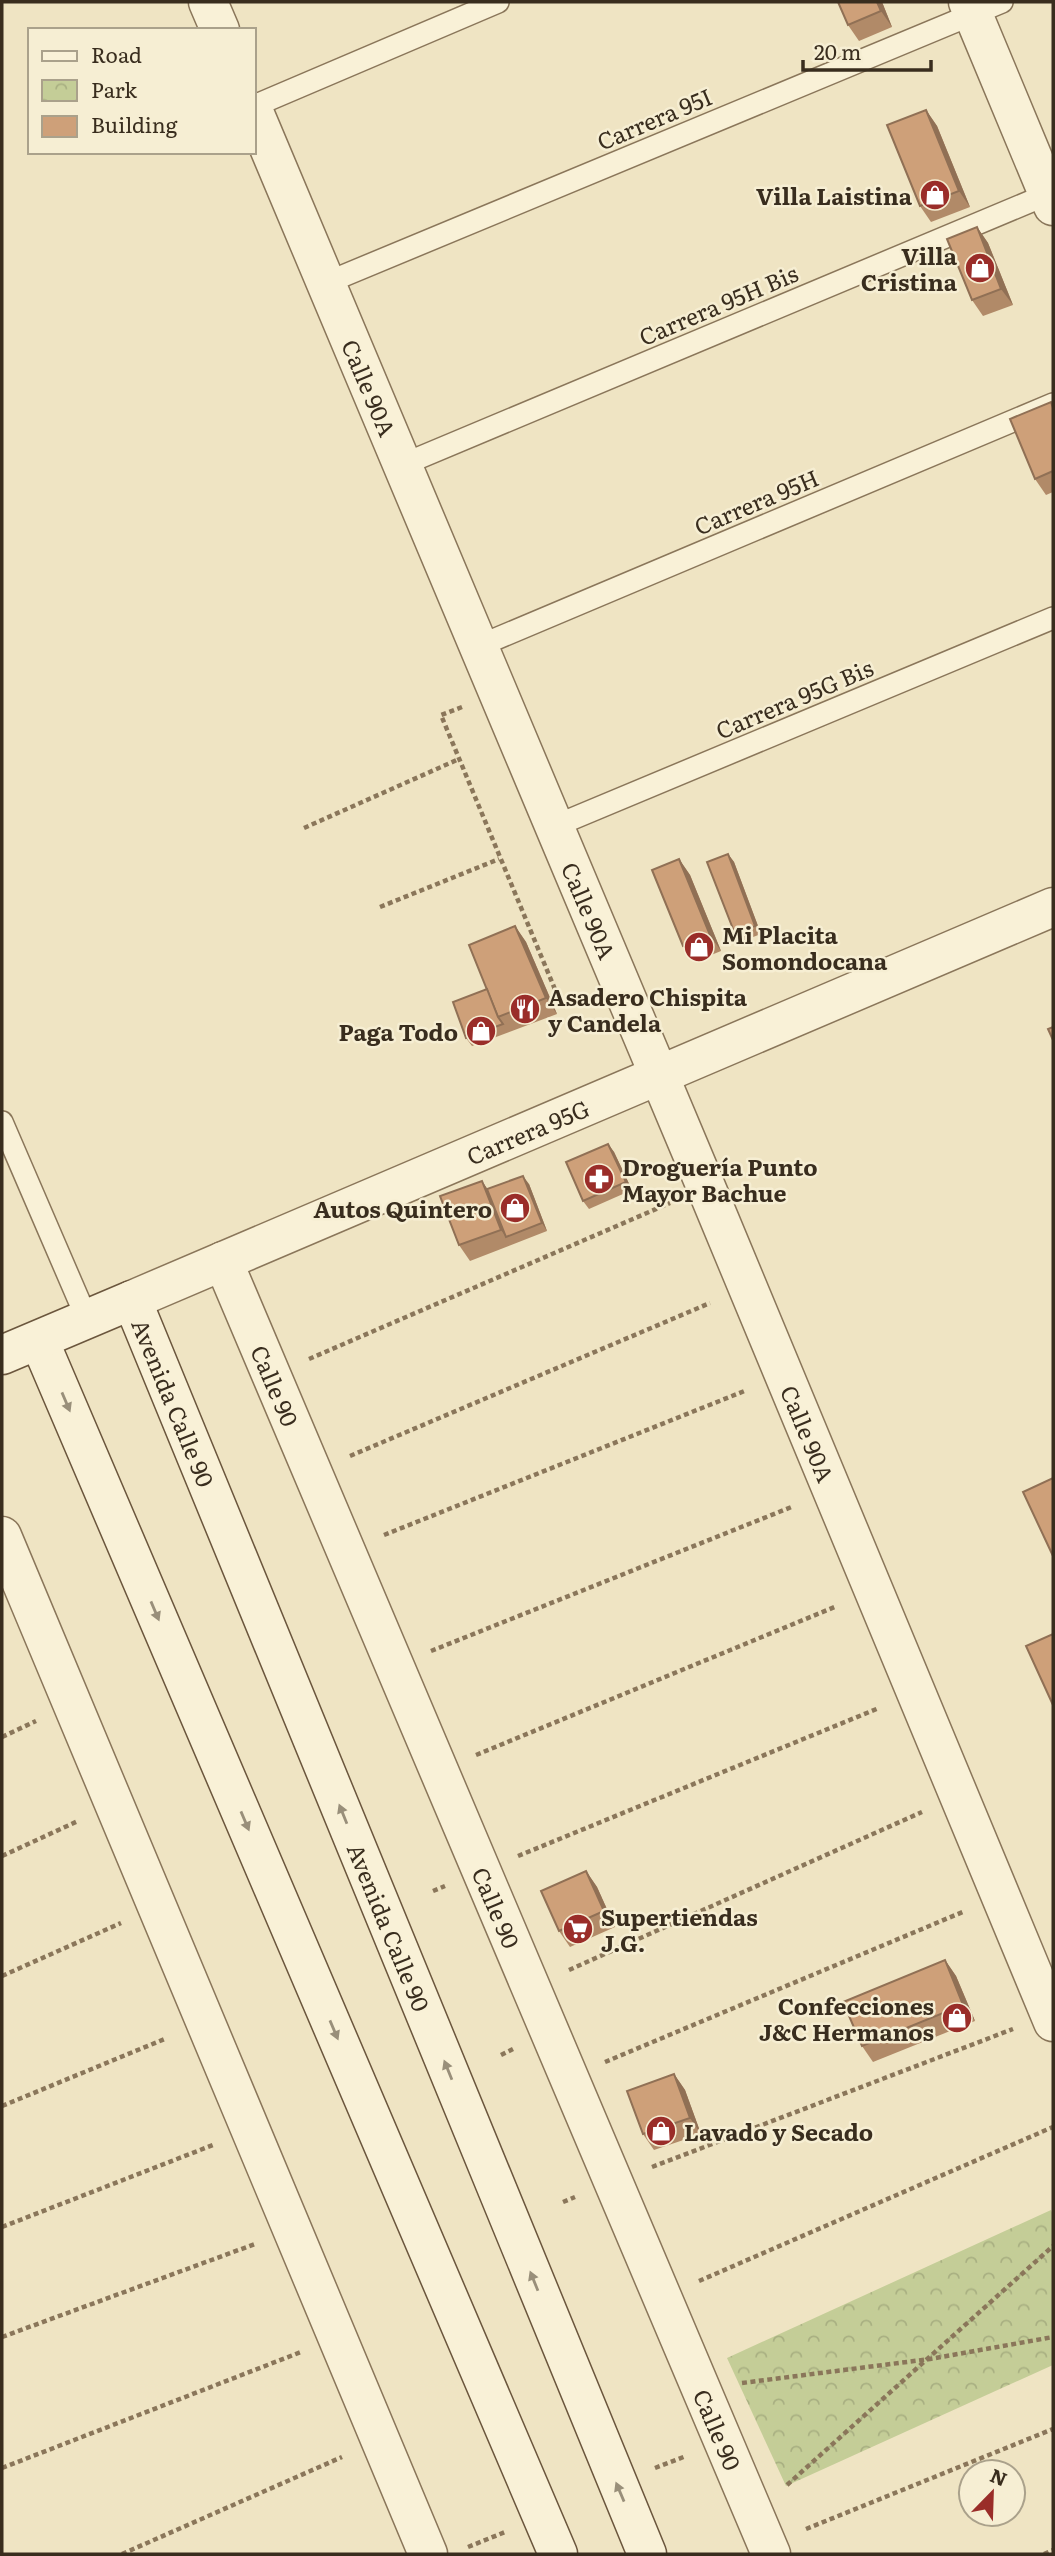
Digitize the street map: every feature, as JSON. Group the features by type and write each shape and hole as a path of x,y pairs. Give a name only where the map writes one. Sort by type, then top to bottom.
{"street":[{"path":"208,2 219,28"},
{"path":"981,6 1052,198"},
{"name":"Calle 90A","path":"256,116 1052,2018"},
{"name":"Carrera 95G","path":"2,1355 1053,907"},
{"name":"Calle 90","path":"223,1261 771,2554"},
{"name":"Avenida Calle 90","path":"132,1300 647,2554"},
{"path":"39,1340 558,2554"},
{"path":"2,1536 445,2552"}],"lane":[{"path":"256,105 498,2"},
{"name":"Carrera 95I","path":"326,283 981,6"},
{"name":"Carrera 95H Bis","path":"402,465 1052,198"},
{"name":"Carrera 95H","path":"479,646 1053,404"},
{"name":"Carrera 95G Bis","path":"555,826 1053,618"},
{"path":"2,1122 87,1319"}],"path":[{"path":"441,715 559,999"},
{"path":"304,828 459,760"},
{"path":"380,907 499,859"},
{"path":"298,1364 706,1187"},
{"path":"340,1460 747,1287"},
{"path":"374,1540 783,1376"},
{"path":"424,1654 832,1491"},
{"path":"468,1759 874,1591"},
{"path":"433,1891 916,1693"},
{"path":"2,1737 40,1720"},
{"path":"561,1974 959,1796"},
{"path":"2,1856 82,1819"},
{"path":"601,2064 1001,1896"},
{"path":"2,1976 125,1922"},
{"path":"646,2169 1052,2018"},
{"path":"2,2106 174,2035"},
{"path":"695,2283 1053,2127"},
{"path":"2,2227 220,2143"},
{"path":"2,2337 262,2241"},
{"path":"785,2487 1053,2246"},
{"path":"738,2384 930,2359 1053,2337"},
{"path":"2,2468 308,2349"},
{"path":"801,2531 1053,2429"},
{"path":"122,2554 352,2452"},
{"path":"445,2552 542,2517"},
{"path":"1044,2554 1053,2550"}],"green space":[{"path":"1051,2210 1053,2365 786,2486 727,2358"}],"building":[{"path":"838,2 877,2 881,11 848,25"},
{"path":"926,110 959,191 920,206 887,125"},
{"path":"977,227 1001,289 972,300 947,239"},
{"path":"1051,402 1053,471 1035,479 1010,419"},
{"path":"728,854 755,926 735,934 707,862"},
{"path":"679,859 710,935 683,946 652,870"},
{"path":"515,926 546,998 498,1017 469,945"},
{"path":"487,989 503,1024 466,1038 453,1002"},
{"path":"1053,1027 1053,1040 1048,1029"},
{"path":"608,1144 626,1182 583,1201 566,1162"},
{"path":"523,1176 542,1223 506,1237 487,1189"},
{"path":"482,1181 501,1230 459,1245 440,1196"},
{"path":"1053,1478 1053,1556 1023,1492"},
{"path":"1053,1634 1053,1705 1026,1646"},
{"path":"586,1871 604,1911 559,1931 541,1891"},
{"path":"945,1960 963,2005 862,2046 843,2002"},
{"path":"674,2074 690,2118 643,2134 627,2091"}],"place":[{"name":"Villa Laistina","path":"935,195"},
{"name":"Villa Cristina","path":"980,268"},
{"name":"Mi Placita Somondocana","path":"699,947"},
{"name":"Asadero Chispita y Candela","path":"525,1009"},
{"name":"Paga Todo","path":"481,1031"},
{"name":"Droguería Punto Mayor Bachue","path":"599,1179"},
{"name":"Autos Quintero","path":"515,1208"},
{"name":"Supertiendas J.G.","path":"578,1929"},
{"name":"Confecciones J&C Hermanos","path":"957,2018"},
{"name":"Lavado y Secado","path":"661,2131"}]}
